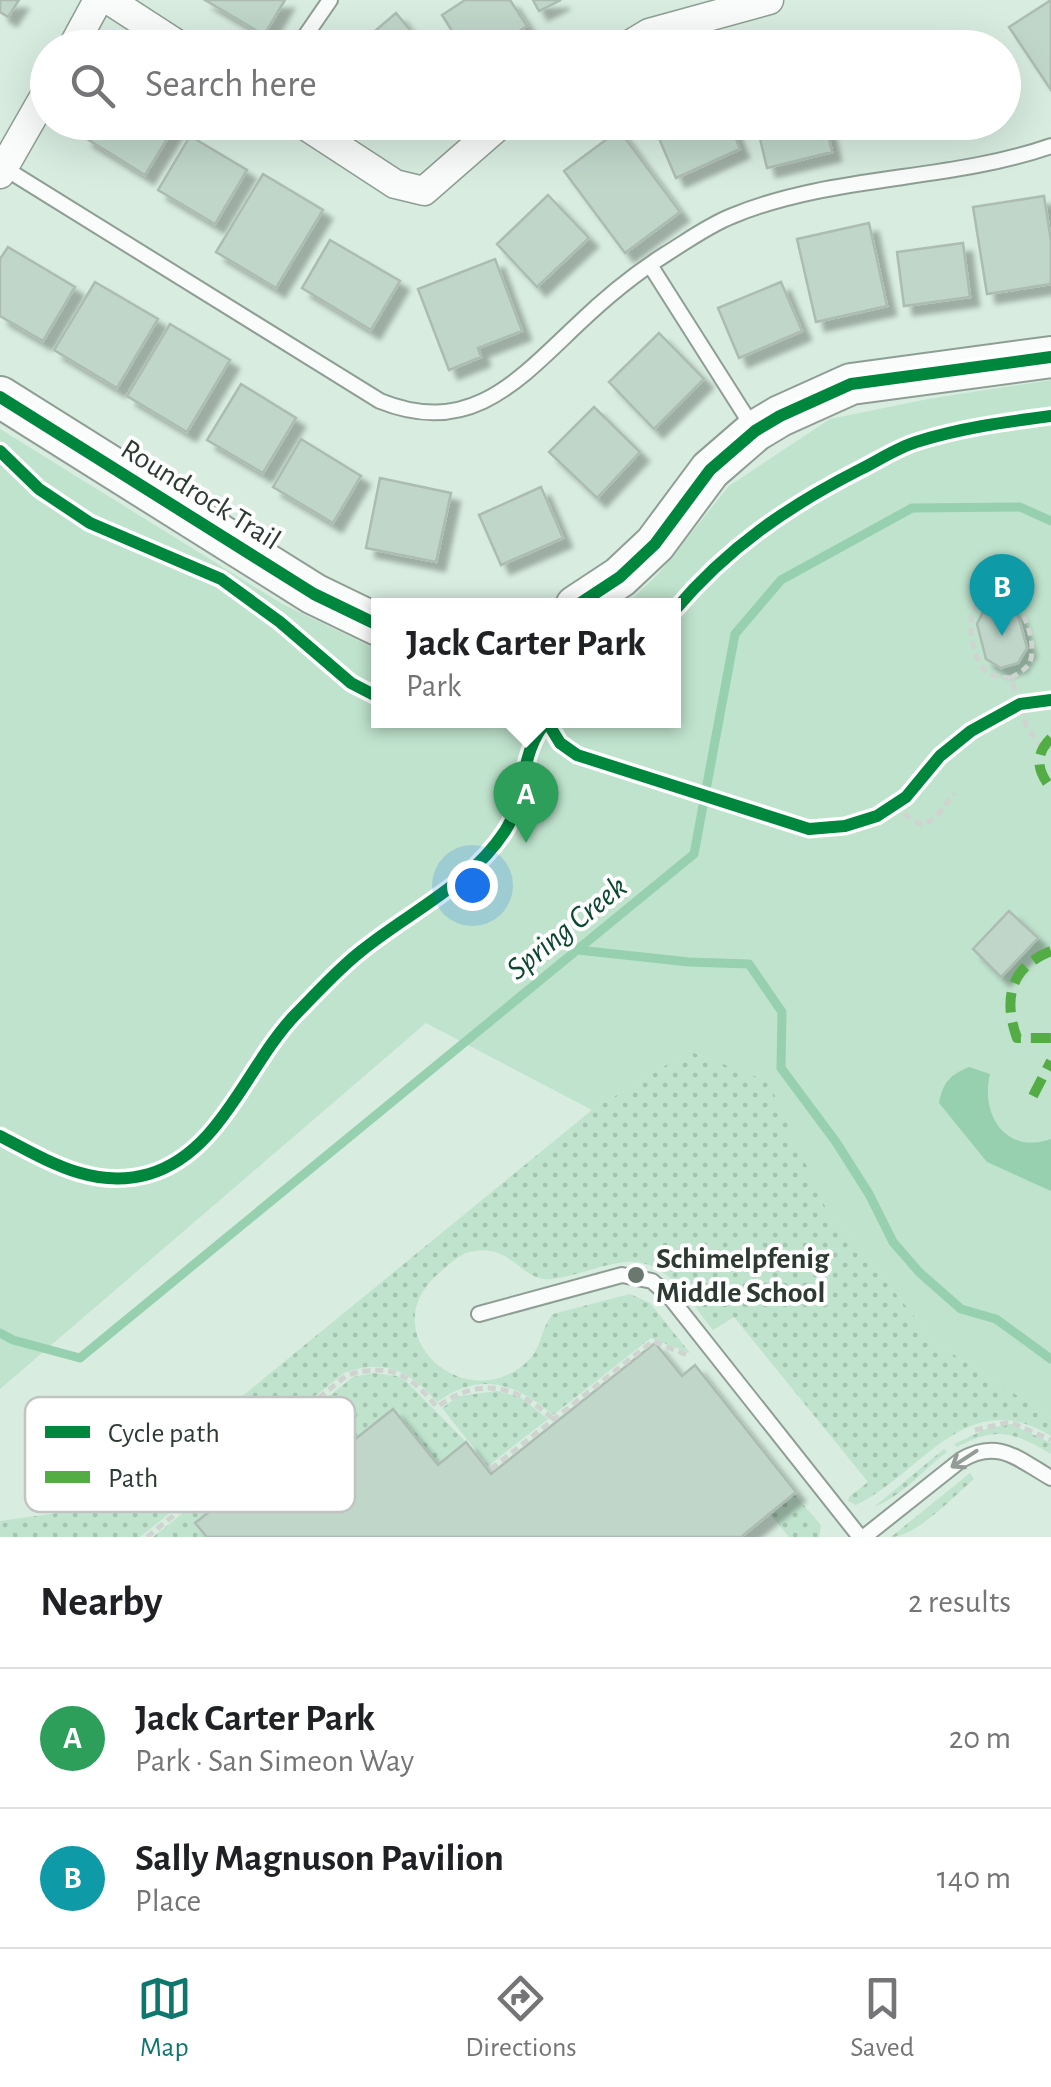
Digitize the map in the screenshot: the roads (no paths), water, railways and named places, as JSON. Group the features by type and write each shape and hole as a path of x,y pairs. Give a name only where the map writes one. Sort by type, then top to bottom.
{"street":[{"path":"82,30 98,0"},
{"path":"109,0 156,30"},
{"path":"660,30 769,0"},
{"path":"1,170 30,121"},
{"path":"328,140 395,184 424,190 482,140"},
{"path":"589,598 620,578 655,544 710,470 755,431 851,384 1051,356"},
{"name":"Roundrock Trail","path":"0,398 314,594 371,622"}],"lane":[{"path":"309,30 330,0"},
{"path":"1,170 380,402 406,410 457,412 502,392 603,301 650,265 728,217 869,180 976,166 1051,146"},
{"path":"650,265 755,431"},
{"path":"480,1314 622,1275 652,1281 669,1296 862,1537 978,1450 1006,1452 1051,1478"}],"waterway":[{"name":"Spring Creek","path":"0,1333 80,1358 694,854 735,634 781,580 912,508 1020,507 1051,521"},
{"path":"578,950 749,964 782,1012 781,1068 836,1142 893,1242 919,1272 961,1309 996,1319 1051,1359"}],"place":[{"name":"Sally Magnuson Pavilion","path":"1002,636"},
{"name":"Jack Carter Park","path":"526,843"},
{"name":"Schimelpfenig Middle School","path":"636,1275"}]}
